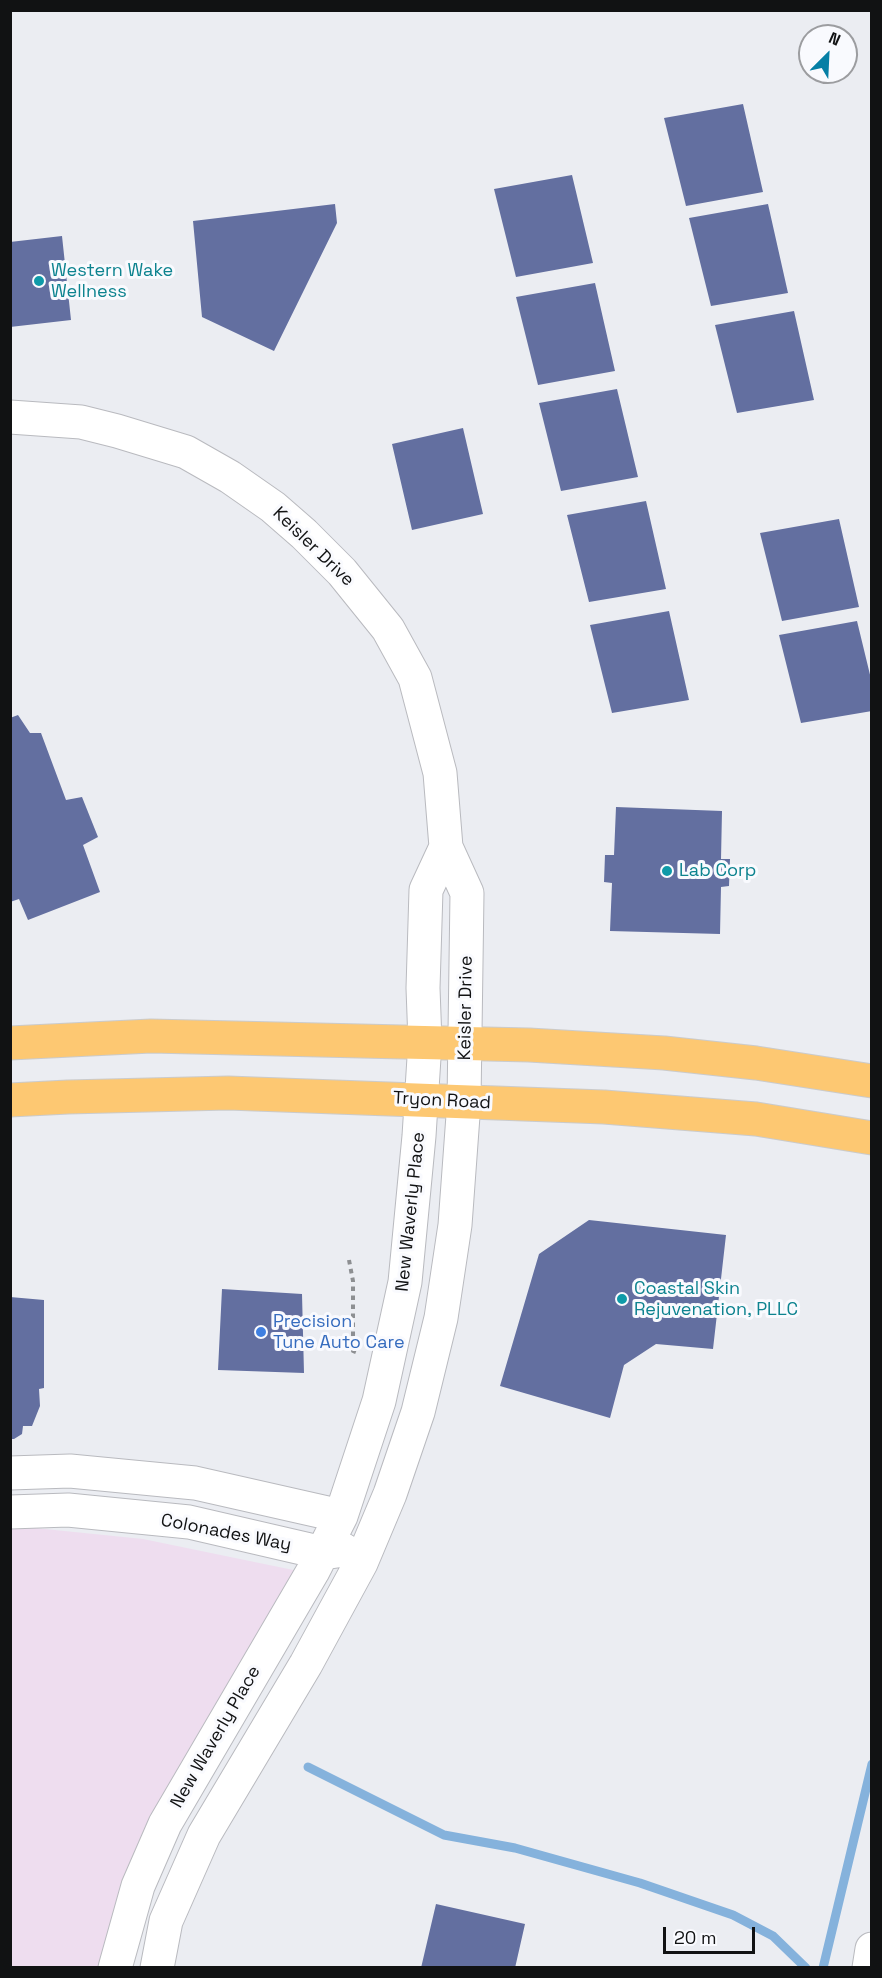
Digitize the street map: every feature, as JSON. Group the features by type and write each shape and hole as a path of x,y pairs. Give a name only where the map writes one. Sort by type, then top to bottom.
{"main road":[{"path":"10,1043 151,1036 529,1045 664,1053 756,1063 872,1081"},
{"name":"Tryon Road","path":"10,1100 228,1093 604,1107 756,1119 872,1138"}],"street":[{"name":"Keisler Drive","path":"10,417 81,422 186,452 230,477 273,507 342,572 388,629 415,678 440,773 447,847 467,893 464,1102"},
{"path":"424,1042 426,890 447,847"},
{"name":"New Waverly Place","path":"115,1968 138,1886 165,1824 323,1553 341,1516 379,1401 405,1282 422,1100 424,1042"},
{"path":"157,1968 166,1921 204,1835 306,1664 369,1546 390,1494 418,1412 441,1318 455,1225 464,1102"},
{"path":"10,1473 70,1471 195,1483 341,1516 369,1546"},
{"name":"Colonades Way","path":"10,1512 68,1510 189,1522 323,1553 369,1546"},
{"path":"868,1968 872,1949"}],"path":[{"path":"348,1260 353,1281 352,1351 361,1354"}],"shaded area":[{"path":"10,1527 143,1539 303,1572 111,1967 11,1967"}],"building":[{"path":"743,104 763,192 686,206 664,118"},
{"path":"572,175 593,263 516,277 494,189"},
{"path":"335,204 337,223 274,351 202,317 193,221"},
{"path":"768,204 788,293 711,306 689,218"},
{"name":"Western Wake Wellness","path":"62,236 71,320 10,327 10,242"},
{"path":"595,283 615,371 538,385 516,297"},
{"path":"794,311 814,400 737,413 715,325"},
{"path":"617,389 638,477 561,491 539,403"},
{"path":"463,428 483,514 412,530 392,444"},
{"path":"646,501 666,589 589,602 567,515"},
{"path":"839,519 859,607 782,621 760,533"},
{"path":"669,611 689,700 612,713 590,625"},
{"path":"857,621 872,683 872,711 801,723 779,635"},
{"path":"18,715 30,733 41,733 66,800 82,797 98,837 83,845 100,892 28,920 19,899 10,902 10,718"},
{"name":"Lab Corp","path":"616,807 722,811 721,859 730,859 729,886 721,887 720,934 610,931 612,883 604,882 605,855 614,855"},
{"name":"Coastal Skin Rejuvenation, PLLC","path":"589,1220 726,1235 713,1349 656,1344 624,1365 610,1418 500,1386 539,1254"},
{"name":"Precision Tune Auto Care","path":"222,1289 302,1294 304,1373 218,1370"},
{"path":"10,1297 44,1300 44,1388 39,1389 40,1406 32,1426 23,1426 22,1434 14,1439 10,1439"},
{"path":"436,1904 525,1924 515,1968 421,1968"}],"waterway":[{"path":"823,1968 872,1764"},
{"path":"308,1767 444,1835 515,1848 640,1883 733,1915 773,1936 806,1968"}],"place":[{"name":"Western Wake Wellness","path":"39,281"},
{"name":"Lab Corp","path":"667,871"},
{"name":"Coastal Skin Rejuvenation, PLLC","path":"622,1299"},
{"name":"Precision Tune Auto Care","path":"261,1332"}]}
